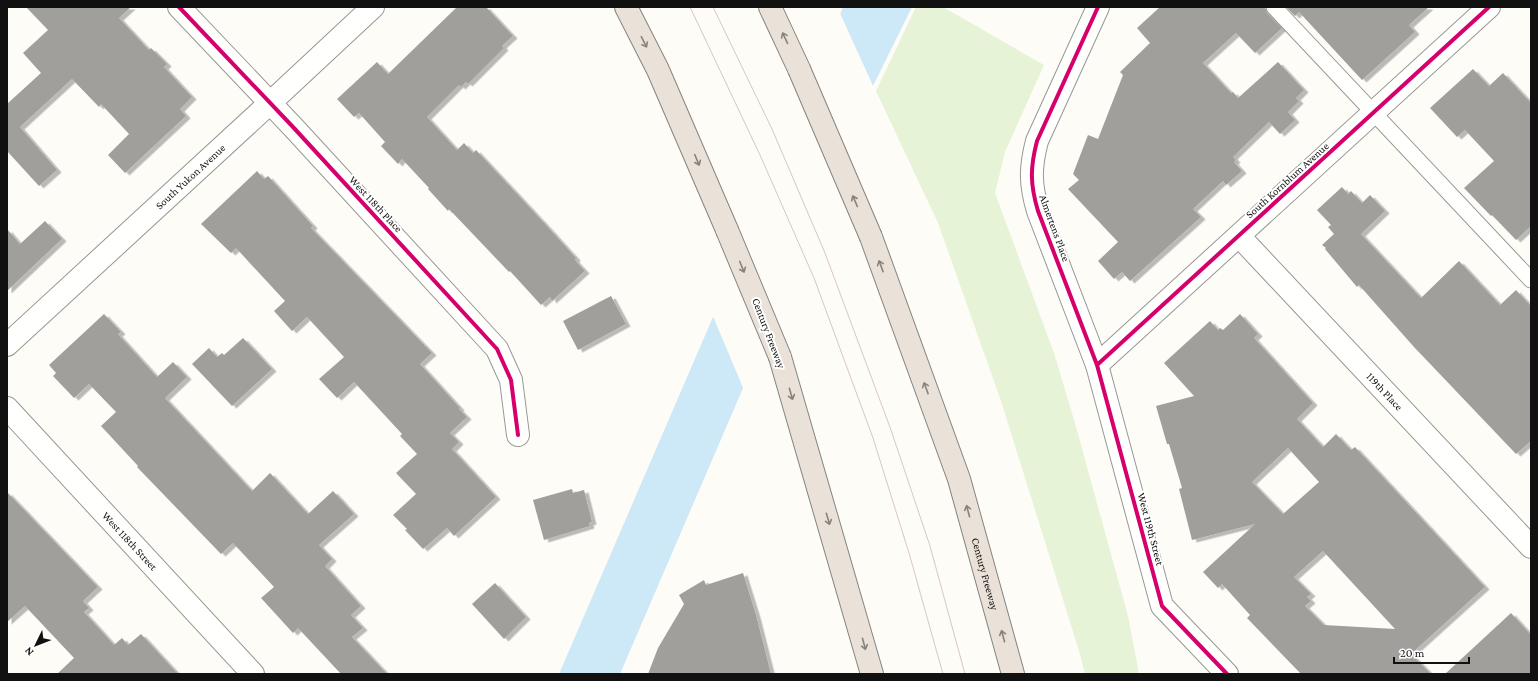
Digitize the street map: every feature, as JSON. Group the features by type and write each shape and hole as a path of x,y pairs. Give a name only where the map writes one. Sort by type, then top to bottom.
{"highway":[{"name":"Century Freeway","path":"626,7 658,70 780,357 872,674"},
{"name":"Century Freeway","path":"770,7 799,69 871,237 959,479 1013,674"}],"street":[{"name":"West 118th Place","path":"179,7 270,103 497,349 511,380 518,435"},
{"name":"South Yukon Avenue","path":"7,345 373,7"},
{"name":"Almertens Place","path":"1097,366 1038,211 1033,193 1031,174 1032,160 1037,141 1098,7"},
{"name":"South Kornblum Avenue","path":"1097,366 1489,7"},
{"name":"119th Place","path":"1239,236 1531,547"},
{"name":"West 119th Street","path":"1097,366 1162,606 1227,674"},
{"name":"West 118th Street","path":"7,408 253,674"}],"lane":[{"path":"1274,7 1531,280"}],"green space":[{"path":"916,7 943,7 1044,65 1005,152 995,193 1054,353 1075,423 1128,616 1139,674 1085,674 1001,401 938,223 876,91"}],"water":[{"path":"843,7 912,7 873,86 620,674 559,674 713,317"}],"pier":[{"path":"839,11 874,88 744,390 712,314"}],"building":[{"path":"26,7 131,7 119,18 149,50 151,48 167,64 164,67 192,97 180,109 186,116 125,173 108,155 129,134 101,104 99,107 72,79 20,127 57,170 39,186 7,151 7,104 41,73 23,53 48,30"},
{"path":"457,7 486,7 513,36 502,46 504,48 468,84 466,82 461,87 459,85 427,117 457,150 464,143 473,153 476,150 576,258 575,260 585,271 552,301 550,297 541,305 449,209 448,211 402,159 398,164 381,146 385,142 359,113 354,117 337,99 377,62 388,74"},
{"path":"1160,7 1265,7 1267,13 1282,28 1255,53 1236,33 1203,63 1231,93 1233,92 1238,98 1278,62 1304,90 1296,98 1299,101 1288,112 1295,120 1280,134 1269,122 1233,157 1236,160 1234,162 1242,171 1226,185 1223,181 1193,209 1201,217 1130,281 1122,272 1114,279 1098,261 1118,242 1068,189 1079,180 1073,174 1088,135 1098,139 1123,75 1120,72 1150,43 1137,28"},
{"path":"1286,7 1429,7 1409,25 1415,32 1362,80 1299,12 1295,16"},
{"path":"1473,69 1489,86 1503,73 1531,103 1531,226 1516,240 1464,188 1494,161 1465,130 1457,137 1430,108"},
{"path":"257,171 264,179 268,176 313,226 311,228 432,353 420,364 467,417 450,433 459,442 452,449 496,497 454,536 447,528 423,549 405,530 407,529 393,515 416,494 396,473 417,454 400,436 402,434 354,382 337,398 319,379 344,357 307,317 292,331 274,311 285,301 236,248 231,253 201,224"},
{"path":"1342,187 1348,194 1351,191 1362,203 1370,195 1385,211 1361,234 1421,298 1459,261 1500,305 1516,290 1531,306 1531,441 1516,454 1414,347 1359,285 1357,287 1322,245 1334,234 1328,227 1331,225 1317,210"},
{"path":"45,221 62,239 7,291 7,229 20,244"},
{"path":"611,296 626,324 578,350 563,321"},
{"path":"104,314 121,332 118,334 157,377 173,362 187,377 165,398 252,491 270,473 308,514 333,491 354,514 319,545 332,559 325,566 361,606 351,615 363,628 352,637 387,674 341,674 298,628 293,633 261,598 274,587 233,543 221,554 137,467 138,466 101,426 116,412 89,384 74,398 53,376 56,373 49,365"},
{"path":"1240,314 1258,334 1254,338 1313,403 1297,419 1323,447 1336,434 1351,450 1355,447 1485,587 1411,654 1431,674 1301,674 1247,618 1250,615 1222,584 1218,588 1203,572 1255,524 1192,540 1179,489 1182,488 1156,406 1194,396 1164,363 1210,321 1218,330 1220,328 1223,330","holes":["1288,448 1319,482 1283,514 1252,482","1323,551 1395,629 1324,625 1305,606 1311,601 1307,597 1311,594 1294,577"]},
{"path":"243,338 272,369 232,406 192,364 209,348 217,357 222,353 224,355"},
{"path":"572,489 573,493 584,490 592,522 589,523 590,526 544,540 533,500"},
{"path":"7,492 98,587 83,601 89,608 84,612 114,645 122,638 128,645 141,634 178,674 57,674 74,658 25,606 7,622"},
{"path":"743,573 756,615 771,674 648,674 658,648 684,604 679,595 704,580 706,585"},
{"path":"495,583 526,617 504,639 472,604"},
{"path":"1511,613 1531,635 1531,674 1445,674"}],"tram line":[{"path":"690,7 760,155 814,278 873,438 909,553 943,674"},
{"path":"713,7 772,129 825,253 891,430 930,546 965,674"}],"cycle path":[{"path":"179,7 293,127 497,349 511,380 518,435"},
{"path":"1098,7 1037,141 1032,168 1033,192 1038,211 1097,365 1162,606 1227,674"},
{"path":"1097,365 1489,7"}]}
